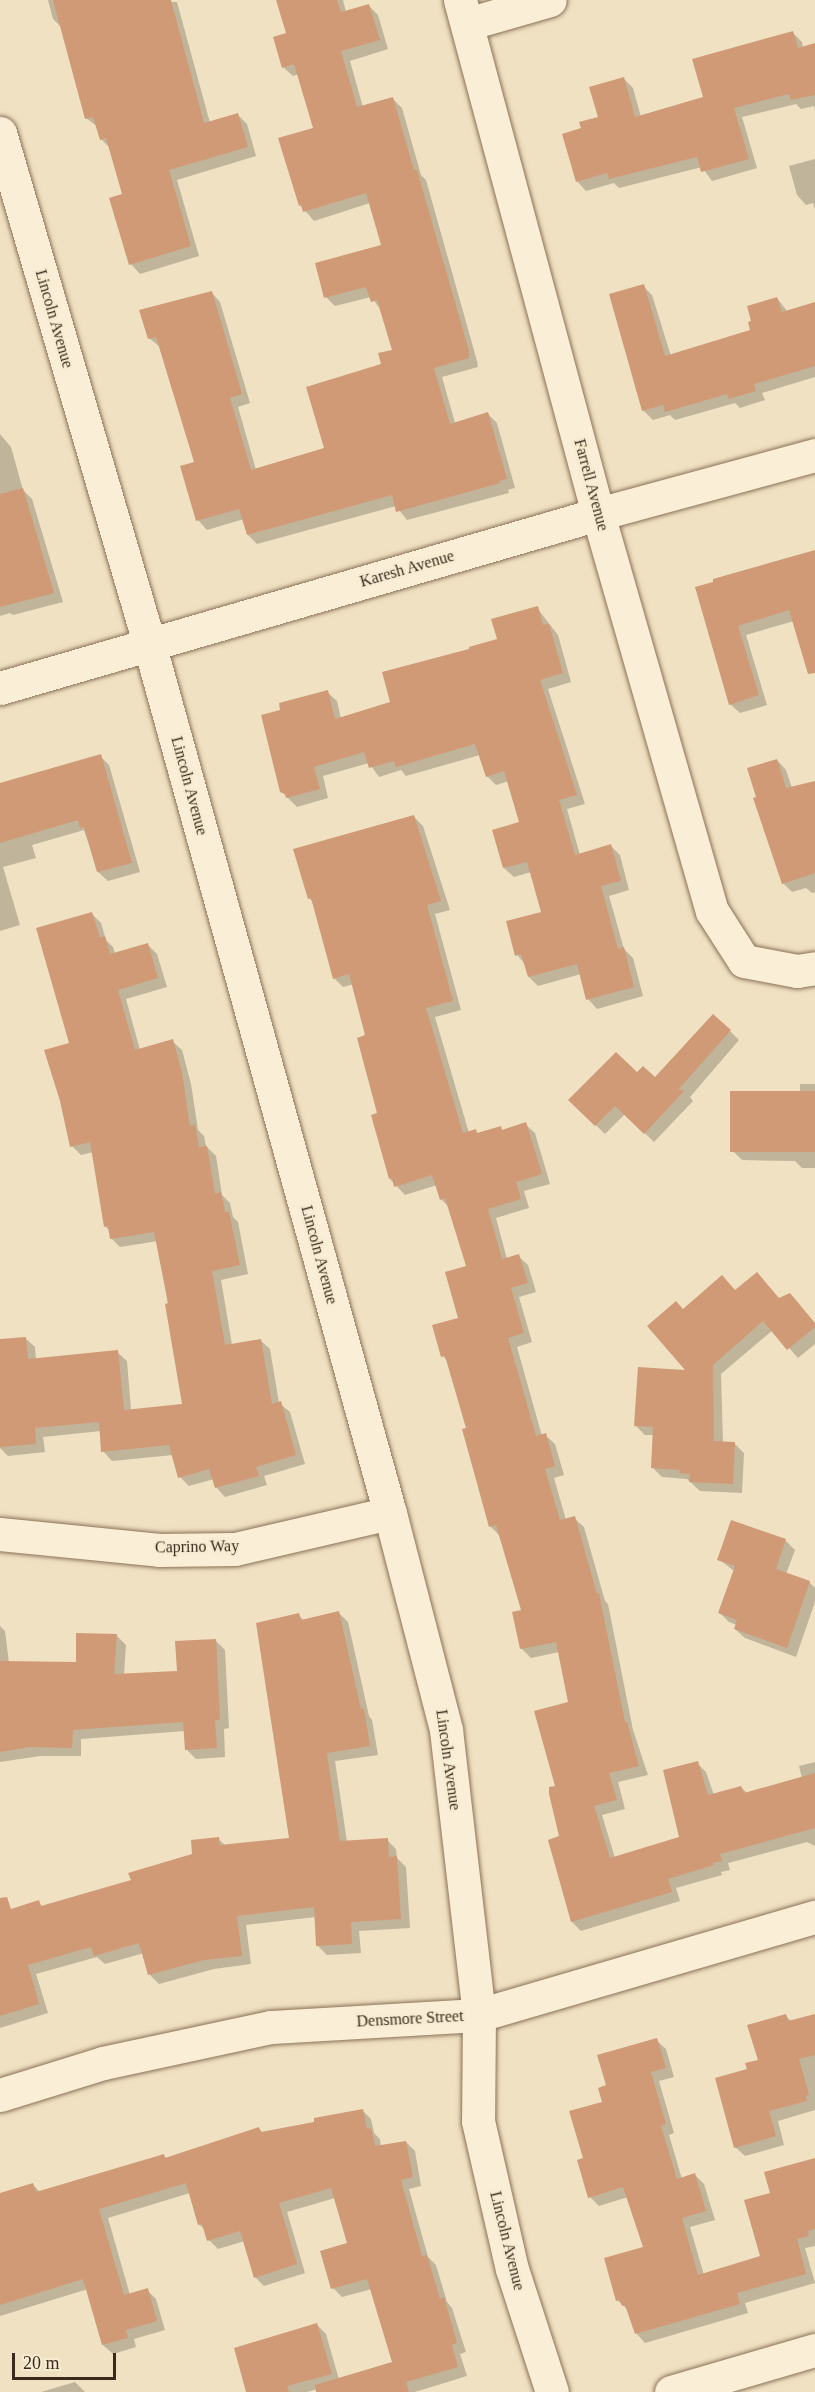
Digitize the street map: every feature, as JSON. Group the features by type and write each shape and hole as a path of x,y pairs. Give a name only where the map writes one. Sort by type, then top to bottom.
{"street":[{"path":"463,12 550,0"},
{"name":"Farrell Avenue","path":"463,12 598,514 712,911 744,961 797,971 815,968"},
{"name":"Lincoln Avenue","path":"0,133 149,643 390,1513 446,1730 479,2014 478,2121 512,2269 552,2392"},
{"name":"Karesh Avenue","path":"0,688 598,514 815,455"},
{"name":"Caprino Way","path":"0,1534 159,1550 235,1549 390,1513"},
{"name":"Densmore Street","path":"0,2095 103,2063 271,2027 479,2014 815,1917"},
{"path":"671,2392 815,2350"}],"building":[{"path":"53,0 171,0 204,123 238,113 248,147 169,170 191,246 129,265 109,198 122,194 106,138 100,140 93,117 85,119"},
{"path":"276,0 337,0 341,12 369,4 380,40 341,51 357,107 393,97 414,170 417,170 469,351 469,358 434,368 450,424 488,412 507,479 499,481 500,483 396,512 392,495 247,535 239,509 196,521 180,466 194,462 156,337 148,339 139,310 212,291 242,394 230,398 251,470 324,448 306,387 381,364 378,353 392,350 377,300 371,302 366,287 324,298 315,263 381,245 366,193 303,212 301,205 299,206 278,138 313,128 294,64 282,68 273,37 286,33"},
{"path":"793,31 798,48 815,43 815,95 791,100 789,94 734,108 749,159 701,172 697,157 609,179 607,173 576,182 562,134 581,128 579,122 598,117 589,87 624,77 635,117 703,97 692,59"},
{"path":"644,284 665,356 750,330 748,322 751,321 747,306 777,297 782,312 815,302 815,366 754,384 756,391 729,399 727,394 665,412 663,405 642,411 609,294"},
{"path":"23,488 54,593 0,607 0,494"},
{"path":"815,550 815,673 808,674 789,610 738,626 759,695 729,705 695,587 713,582 713,579"},
{"path":"538,606 543,625 549,624 563,673 540,680 577,795 559,800 575,855 611,844 621,881 601,886 618,949 624,947 634,987 586,1000 577,964 528,977 521,954 515,956 506,921 541,912 527,862 503,868 492,830 519,822 504,771 486,777 475,744 396,767 394,761 369,768 364,752 314,767 320,789 286,798 285,794 280,792 261,715 280,710 279,703 328,690 335,719 390,702 382,672 469,649 469,647 497,639 491,619"},
{"path":"101,754 132,863 97,872 84,827 80,828 78,820 0,843 0,783"},
{"path":"777,759 786,788 815,781 815,873 782,884 753,798 756,797 747,768"},
{"path":"414,815 441,901 427,905 453,1001 426,1008 463,1133 476,1129 477,1133 501,1126 502,1130 526,1122 542,1174 516,1182 521,1199 488,1209 502,1259 519,1254 528,1283 511,1288 524,1333 508,1338 536,1436 546,1433 555,1466 545,1469 560,1520 575,1516 597,1594 599,1593 625,1722 627,1722 639,1766 609,1773 617,1800 594,1806 610,1858 679,1837 663,1770 698,1761 708,1795 741,1786 744,1793 815,1773 815,1828 720,1854 722,1861 713,1863 714,1865 668,1879 672,1892 571,1922 548,1840 559,1836 549,1794 549,1787 555,1786 534,1711 568,1702 556,1642 520,1649 512,1612 521,1610 496,1525 489,1527 462,1429 466,1428 445,1356 441,1357 432,1325 458,1318 445,1272 466,1266 445,1198 440,1200 432,1175 394,1187 392,1178 389,1179 371,1115 377,1113 357,1038 365,1035 349,974 333,979 311,898 308,899 293,849"},
{"path":"92,912 100,938 105,936 110,954 148,943 158,978 118,990 135,1050 173,1039 182,1073 190,1126 195,1125 199,1147 207,1146 215,1194 221,1192 225,1212 229,1212 240,1265 212,1271 225,1345 261,1339 272,1404 281,1401 296,1455 256,1467 259,1476 215,1488 209,1469 178,1478 169,1445 101,1452 99,1422 35,1428 36,1444 0,1447 0,1339 26,1337 28,1359 118,1350 124,1410 182,1404 165,1304 168,1303 154,1232 110,1239 108,1226 104,1227 90,1142 70,1147 60,1101 44,1050 69,1043 36,928"},
{"path":"713,1014 731,1030 678,1090 685,1090 644,1134 615,1106 595,1126 568,1100 616,1052 637,1072 643,1066 655,1077"},
{"path":"730,1091 815,1091 815,1152 730,1152"},
{"path":"757,1272 779,1298 790,1293 815,1323 815,1327 787,1350 763,1321 713,1365 714,1441 735,1442 733,1484 689,1482 690,1474 679,1473 680,1470 651,1468 653,1427 634,1426 638,1367 685,1370 647,1326 676,1301 683,1309 722,1275 735,1290"},
{"path":"731,1520 786,1539 776,1569 810,1581 787,1648 734,1629 737,1620 718,1613 735,1566 717,1560"},
{"path":"339,1611 361,1709 364,1709 370,1746 327,1753 340,1841 388,1838 389,1857 397,1856 401,1919 351,1922 352,1944 316,1946 314,1907 237,1916 242,1956 204,1960 148,1975 139,1943 94,1956 91,1947 28,1965 39,2004 0,2016 0,1898 7,1897 11,1909 39,1900 41,1906 131,1880 128,1873 192,1854 191,1840 219,1837 220,1845 289,1838 256,1623 299,1613 301,1620"},
{"path":"76,1633 117,1634 114,1674 177,1671 175,1641 216,1639 220,1720 215,1720 217,1748 185,1750 183,1722 73,1730 72,1748 30,1747 0,1752 0,1661 76,1662"},
{"path":"786,2014 788,2021 815,2014 815,2055 799,2059 809,2095 806,2096 807,2101 769,2111 776,2136 734,2148 715,2078 747,2069 745,2063 758,2060 747,2025"},
{"path":"657,2038 666,2068 651,2072 666,2124 661,2126 677,2179 695,2173 706,2211 682,2218 698,2275 760,2256 744,2200 770,2193 764,2172 815,2158 815,2229 808,2231 809,2236 797,2239 806,2274 737,2293 740,2304 635,2334 625,2305 622,2306 620,2300 616,2301 604,2258 643,2247 623,2187 588,2198 577,2160 583,2158 569,2111 602,2102 598,2088 606,2085 597,2055"},
{"path":"363,2109 367,2129 371,2128 375,2146 406,2141 413,2177 401,2180 422,2256 427,2255 440,2299 444,2297 457,2343 452,2345 458,2367 406,2382 409,2392 316,2392 315,2385 392,2362 367,2279 331,2289 320,2251 347,2243 331,2188 279,2203 297,2264 254,2278 240,2231 207,2241 202,2224 198,2225 186,2183 99,2209 124,2295 148,2288 157,2321 126,2330 128,2338 102,2345 83,2279 0,2305 0,2193 33,2183 36,2192 164,2154 165,2158 259,2127 261,2132 314,2122 314,2118"},
{"path":"317,2323 332,2374 287,2386 289,2392 246,2392 234,2348"}]}
